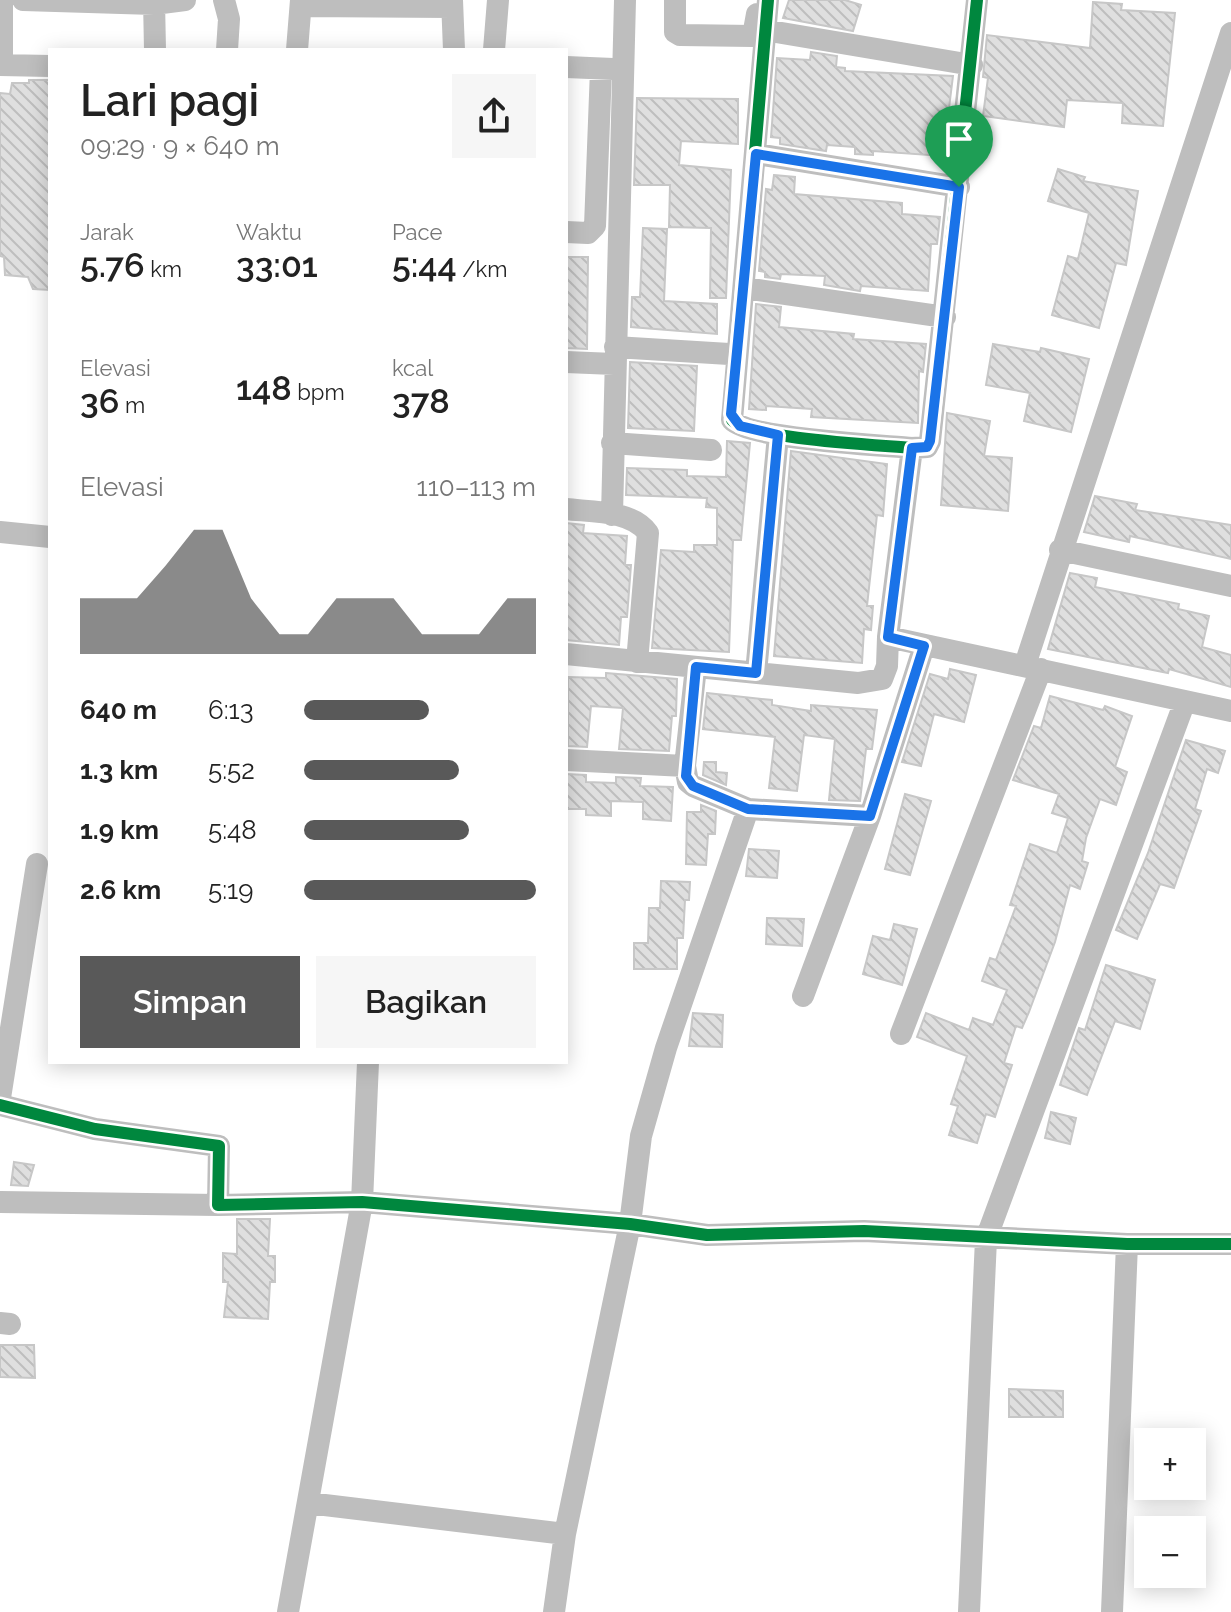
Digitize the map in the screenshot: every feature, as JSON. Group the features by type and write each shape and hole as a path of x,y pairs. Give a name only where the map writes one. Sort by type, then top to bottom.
{"street":[{"path":"2,0 1,65 48,66"},
{"path":"23,0 185,0"},
{"path":"224,0 229,19 227,48"},
{"path":"494,48 498,0"},
{"path":"568,232 588,233 595,226 611,70 625,0"},
{"path":"675,0 677,34 751,36 756,33 758,0"},
{"path":"768,0 732,420 740,426 778,435 912,448 927,447 930,441 977,0"},
{"path":"154,2 155,48"},
{"path":"297,48 301,3 452,4 454,48"},
{"path":"764,30 972,65"},
{"path":"901,1034 1033,667 1060,550 1231,33"},
{"path":"568,67 611,70"},
{"path":"611,70 615,356 612,515"},
{"path":"756,154 959,187"},
{"path":"744,288 945,317"},
{"path":"568,362 615,356 729,354"},
{"path":"756,673 778,435"},
{"path":"612,443 711,450"},
{"path":"568,654 756,673 873,681 882,679 887,666 912,448"},
{"path":"568,509 612,515 641,523 648,533 637,662"},
{"path":"0,532 48,537"},
{"path":"1060,550 1231,586"},
{"path":"888,637 1231,711"},
{"path":"803,996 870,816 924,646"},
{"path":"696,667 685,766 688,782 748,809 870,816"},
{"path":"969,1612 986,1239 1185,701"},
{"path":"568,760 685,766"},
{"path":"554,1612 565,1534 630,1224 641,1136 666,1048 748,809"},
{"path":"0,1098 37,864"},
{"path":"288,1612 362,1202 368,1064"},
{"path":"0,1105 95,1129 219,1146 218,1205"},
{"path":"0,1202 218,1205 362,1202 630,1224 707,1235 864,1231 1127,1244 1231,1244"},
{"path":"1112,1612 1127,1244"},
{"path":"308,1503 565,1534"}],"building":[{"path":"789,0 845,0 861,5 853,31 783,18"},
{"path":"1093,2 1122,4 1121,10 1175,13 1163,126 1122,123 1123,103 1067,100 1064,127 983,116 988,78 983,77 987,35 1090,48"},
{"path":"811,52 837,56 836,67 845,68 845,71 953,76 943,156 873,151 873,155 855,154 855,147 827,145 826,151 780,144 780,138 771,137 777,58 810,60"},
{"path":"29,80 48,80 48,290 33,289 28,277 5,275 4,257 0,256 0,93 10,94 12,83 29,83"},
{"path":"637,98 738,99 738,144 681,141 679,165 731,170 726,298 710,298 711,228 669,227 670,185 634,185"},
{"path":"1058,169 1085,177 1083,181 1138,191 1126,265 1116,263 1099,328 1052,315 1068,256 1078,259 1089,213 1048,201"},
{"path":"774,175 795,177 794,194 902,203 902,214 940,217 937,244 931,244 928,291 861,286 860,291 824,285 825,276 781,274 780,279 765,277 765,272 759,271 766,189 772,190"},
{"path":"643,228 667,229 664,301 717,304 717,334 631,327 632,297 640,297"},
{"path":"568,257 588,257 587,349 568,348"},
{"path":"756,304 781,307 779,327 854,334 853,339 926,344 923,372 919,371 918,423 811,417 812,409 766,406 766,410 749,409"},
{"path":"993,344 1040,352 1041,348 1089,359 1071,432 1024,421 1030,393 986,385"},
{"path":"630,362 697,366 694,431 628,428"},
{"path":"947,413 990,421 984,456 1012,458 1008,511 941,505"},
{"path":"727,441 750,443 741,540 733,540 729,652 652,648 661,550 694,552 694,545 717,545 717,508 706,507 707,498 626,495 627,468 687,470 687,476 726,477"},
{"path":"791,451 887,464 883,516 877,515 867,606 873,606 871,630 864,629 862,663 774,656"},
{"path":"1095,496 1137,504 1135,510 1231,525 1231,559 1130,536 1129,542 1084,532"},
{"path":"568,523 584,525 583,533 627,536 625,565 631,565 627,617 621,617 619,645 568,640"},
{"path":"1070,573 1097,578 1095,587 1179,604 1178,609 1209,616 1202,647 1231,655 1231,687 1169,669 1168,673 1048,649"},
{"path":"950,669 976,675 964,722 934,714 921,766 902,762 930,674 948,679"},
{"path":"606,673 677,679 676,716 672,716 669,751 619,749 623,708 591,706 587,747 568,746 568,677 606,678"},
{"path":"707,693 772,700 772,705 811,711 811,705 877,710 872,749 866,749 860,801 829,800 835,739 804,735 797,791 769,788 775,737 703,729"},
{"path":"1050,696 1103,710 1105,706 1132,716 1115,767 1127,772 1116,805 1100,799 1086,838 1082,861 1088,863 1080,889 1070,885 1055,942 1022,1028 1016,1026 1004,1063 1012,1065 995,1117 986,1114 977,1143 949,1135 958,1106 951,1104 967,1056 917,1037 926,1013 969,1030 973,1018 993,1025 1007,990 982,981 990,958 996,960 1016,906 1010,905 1030,844 1057,853 1068,818 1052,813 1059,794 1013,780 1034,726 1041,728"},
{"path":"1186,740 1225,751 1218,773 1207,769 1195,809 1201,811 1174,888 1160,884 1137,939 1116,930 1148,853"},
{"path":"704,762 716,762 716,772 727,773 726,785 703,775"},
{"path":"568,774 586,775 586,782 616,783 616,777 641,778 640,786 673,787 671,821 643,819 643,802 611,801 611,816 586,815 586,809 568,809"},
{"path":"905,794 931,801 910,875 885,869"},
{"path":"701,805 716,811 715,834 708,834 706,865 686,864 687,812 701,812"},
{"path":"749,849 779,851 777,878 746,876"},
{"path":"661,881 690,882 689,900 685,900 683,938 677,938 677,969 634,969 634,943 648,943 649,908 660,908"},
{"path":"767,918 804,919 802,946 766,944"},
{"path":"894,924 917,929 902,985 863,974 873,936 890,940"},
{"path":"1106,965 1155,980 1140,1029 1115,1021 1087,1095 1060,1085 1079,1028 1085,1030"},
{"path":"693,1013 723,1015 722,1047 689,1046"},
{"path":"1051,1112 1076,1118 1070,1144 1045,1138"},
{"path":"14,1162 34,1165 28,1186 11,1185"},
{"path":"237,1219 270,1219 268,1256 275,1256 275,1282 270,1282 268,1319 224,1317 228,1282 223,1282 223,1253 237,1254"},
{"path":"0,1345 34,1345 35,1378 0,1377"},
{"path":"1009,1389 1063,1391 1063,1417 1009,1417"}],"cycle path":[{"path":"768,0 732,420 743,427 788,436 912,448 927,447 930,441 977,0"},
{"path":"0,1105 95,1129 219,1146 218,1205 362,1202 630,1224 707,1235 864,1231 1127,1244 1231,1244"}],"route":[{"path":"756,154 959,187 930,441 927,447 912,448 888,637 924,646 870,816 748,809 693,786 688,782 685,766 696,667 756,673 778,435 740,426 732,420 731,414 756,154"}]}
